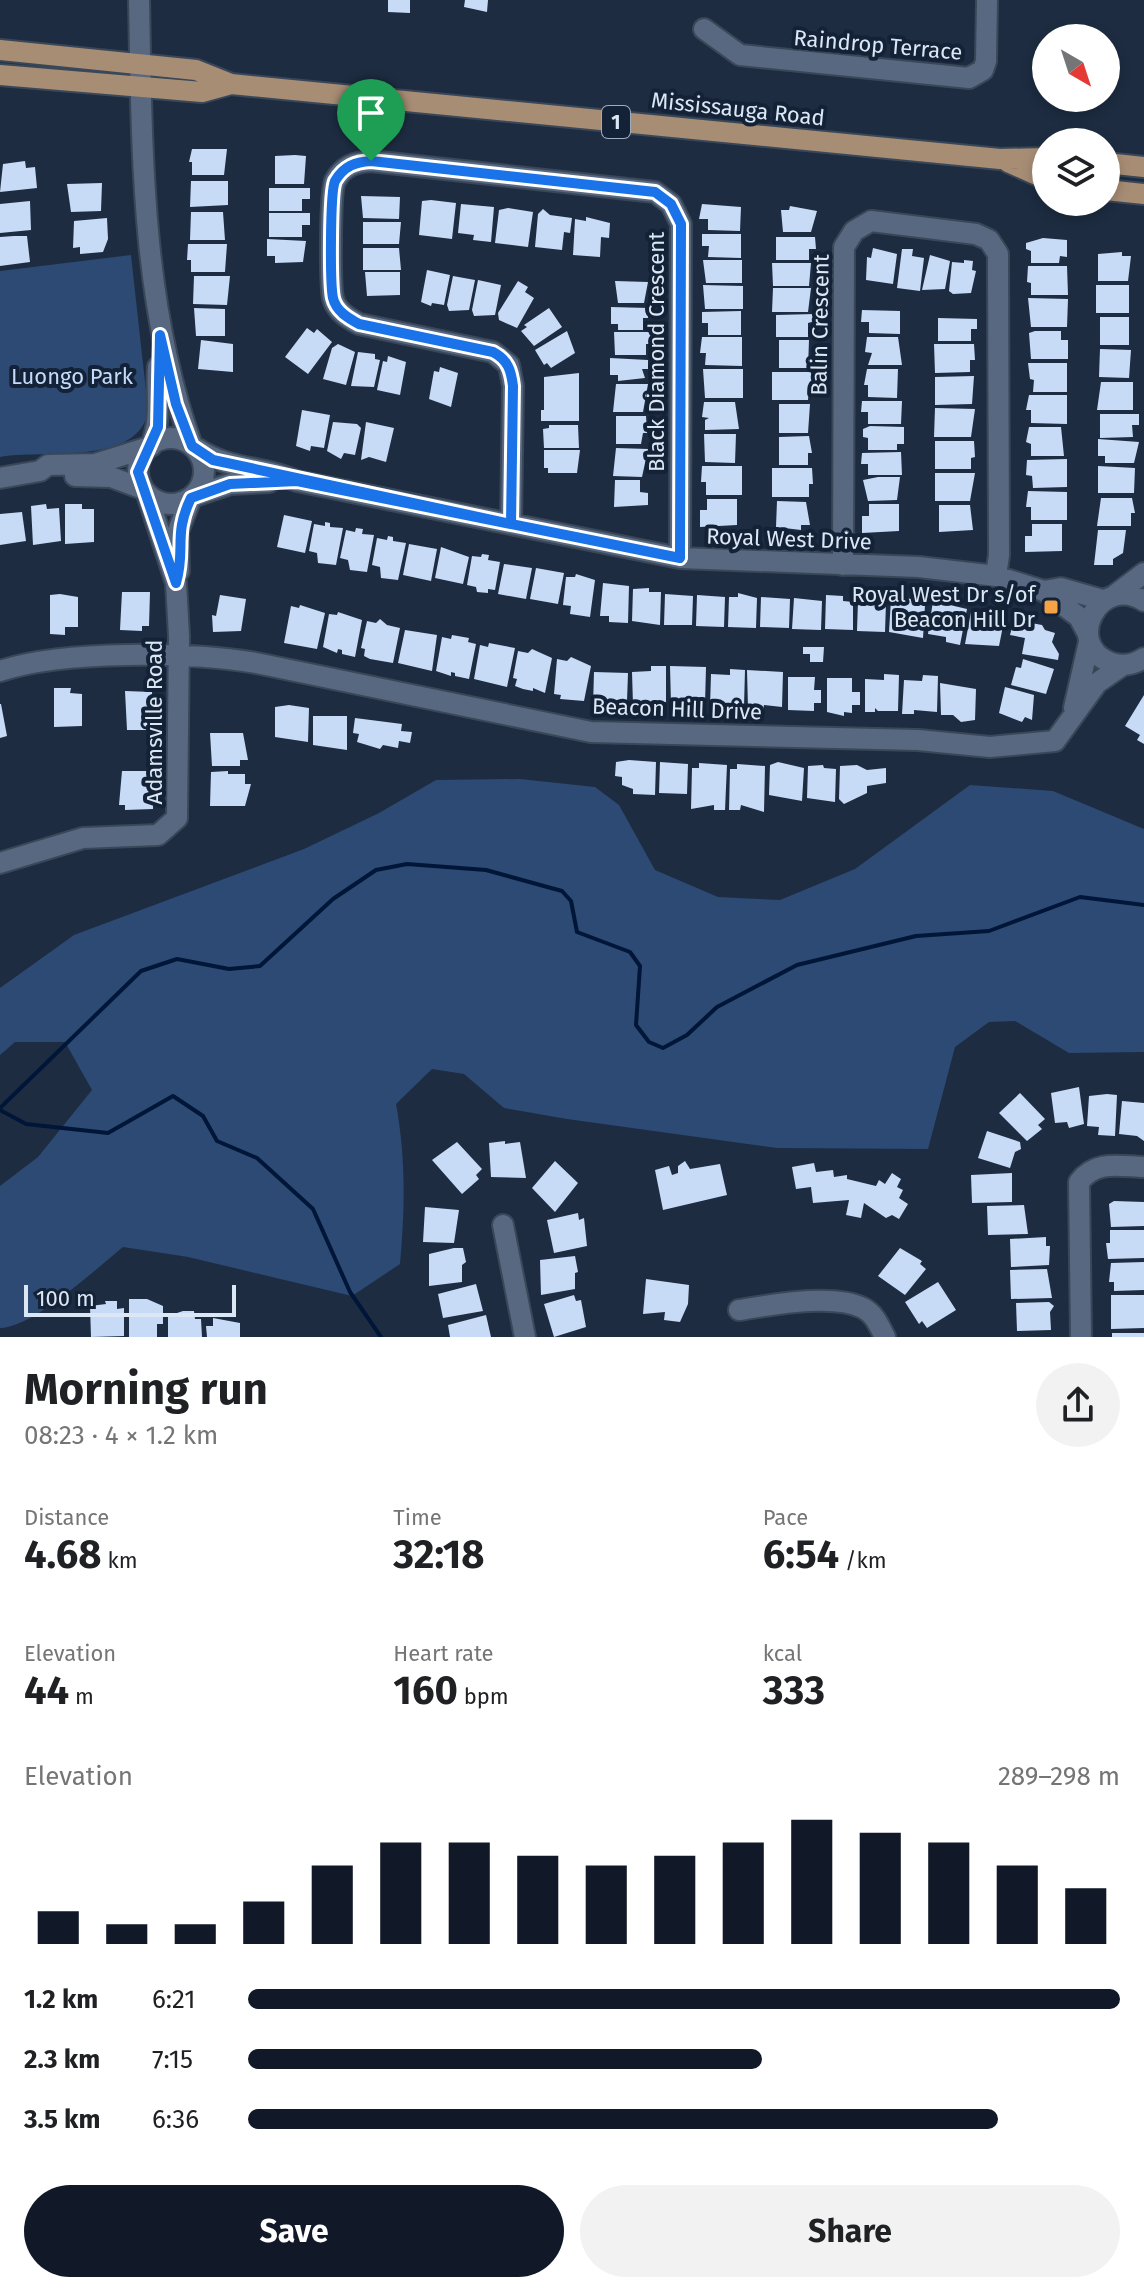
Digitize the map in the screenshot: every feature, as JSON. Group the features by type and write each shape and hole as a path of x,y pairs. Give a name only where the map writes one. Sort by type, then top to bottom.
{"main road":[{"name":"Mississauga Road","path":"0,50 140,75 202,92 231,84 1000,159 1032,158"},
{"name":"Mississauga Road","path":"0,75 140,75"},
{"name":"Mississauga Road","path":"1000,159 1032,173"},
{"path":"1120,164 1144,167"},
{"path":"1120,191 1144,194"}],"street":[{"path":"40,471 50,476 111,477 167,504 192,497 204,477 204,467 176,404 160,335 146,210 139,0"},
{"name":"Raindrop Terrace","path":"704,29 740,55 969,78 983,70 986,61 987,0"},
{"name":"Black Diamond Crescent","path":"511,524 513,386 509,365 503,357 493,352 359,324 347,318 333,298 332,190 344,169 355,162 371,161 655,192 671,204 681,224 680,558"},
{"name":"Balin Crescent","path":"843,565 844,247 854,231 871,221 976,234 989,240 998,254 999,555 996,576"},
{"path":"145,491 139,463 150,446 160,406 157,374 160,335"},
{"path":"0,478 40,471 48,465 103,462 167,438 194,447"},
{"name":"Royal West Drive","path":"194,447 230,467 275,472 297,481 680,558 919,567 996,576 1044,591 1079,617 1103,659 1137,662"},
{"name":"Royal West Drive","path":"192,497 230,484 297,481"},
{"name":"Adamsville Road","path":"0,863 83,838 149,837 172,826 179,807 176,583 145,491"},
{"name":"Adamsville Road","path":"176,583 181,567 178,531 192,497"},
{"path":"1072,719 1091,614 1109,597 1144,573"},
{"name":"Royal West Drive","path":"1044,591 1061,588 1109,597 1126,594 1144,601"},
{"name":"Beacon Hill Drive","path":"0,671 56,658 179,657 256,663 591,732 918,740 990,747 1049,743 1060,736 1107,674 1137,662"},
{"path":"1081,1337 1079,1182 1088,1171 1100,1165 1144,1167"},
{"path":"503,1225 525,1337"},
{"path":"739,1310 779,1303 844,1304 863,1308 876,1319 885,1337"}],"green space":[{"name":"Luongo Park","path":"131,255 148,409 142,427 128,440 109,448 0,457 0,271"},
{"path":"520,779 595,787 619,805 655,870 718,897 780,900 855,869 970,785 1053,791 1144,829 1144,1052 1069,1053 1015,1021 989,1022 955,1047 928,1149 777,1148 567,1119 504,1108 464,1074 432,1069 396,1104 404,1184 400,1264 352,1296 188,1257 123,1247 47,1308 14,1325 0,1328 0,1186 38,1157 92,1090 65,1042 15,1042 0,1055 0,988 74,935 304,849 379,813 436,780"}],"building":[{"path":"388,0 410,0 410,13 388,12"},
{"path":"465,0 488,0 487,12 464,7"},
{"path":"192,149 227,149 224,175 192,175 192,162 189,162"},
{"path":"275,156 306,156 304,184 275,184"},
{"path":"25,161 26,168 35,167 37,188 0,192 3,164"},
{"path":"191,181 228,181 228,205 190,207"},
{"path":"102,183 101,211 71,212 67,184"},
{"path":"269,188 310,188 310,199 302,199 302,211 269,211"},
{"path":"361,196 400,197 399,219 363,218"},
{"path":"30,201 31,230 0,233 0,204"},
{"path":"422,201 456,203 452,239 419,235"},
{"path":"461,204 494,207 491,242 473,240 474,235 458,233"},
{"path":"702,204 741,207 740,231 708,230 708,219 699,219"},
{"path":"790,206 817,211 811,232 783,232 781,210 789,210"},
{"path":"508,208 533,212 528,247 495,243 499,210"},
{"path":"543,209 550,215 572,218 570,233 564,232 562,250 535,247 538,214"},
{"path":"191,212 223,212 225,240 190,240"},
{"path":"269,213 310,213 310,225 302,225 302,237 269,237"},
{"path":"586,217 610,223 609,238 601,237 600,257 573,255 575,219 586,221"},
{"path":"107,218 108,239 103,252 80,254 80,247 73,248 74,221"},
{"path":"363,222 401,222 399,244 363,244"},
{"path":"702,234 741,234 741,258 708,257 709,246 702,246"},
{"path":"27,236 30,262 0,266 0,237"},
{"path":"776,237 815,237 816,249 809,249 809,260 776,260"},
{"path":"1043,238 1067,240 1067,257 1060,256 1059,263 1031,263 1031,251 1026,249 1026,243"},
{"path":"267,239 306,241 303,262 275,263 275,256 267,256"},
{"path":"188,244 227,244 225,272 191,272 191,260 187,260"},
{"path":"363,248 399,248 401,270 363,270"},
{"path":"873,248 897,254 893,284 866,280 867,257 871,258"},
{"path":"902,249 913,249 912,256 924,258 920,291 897,288"},
{"path":"1122,252 1122,256 1131,256 1128,281 1098,281 1098,254"},
{"path":"930,255 950,261 945,289 922,290"},
{"path":"703,260 742,260 742,283 706,283"},
{"path":"964,260 973,261 972,270 976,271 971,293 953,294 949,291 952,262 964,263"},
{"path":"772,263 811,263 809,286 773,286"},
{"path":"1028,266 1067,266 1068,295 1031,295 1031,283 1027,282"},
{"path":"427,270 450,275 444,305 432,303 431,306 421,302"},
{"path":"365,272 400,272 400,295 367,296"},
{"path":"194,276 230,276 227,305 193,304"},
{"path":"453,276 475,280 469,310 449,311 447,305"},
{"path":"478,280 501,285 495,315 474,316 472,310"},
{"path":"518,281 528,287 525,292 534,298 517,328 499,320 498,313"},
{"path":"615,281 648,282 644,303 618,303"},
{"path":"703,285 743,286 743,309 705,309"},
{"path":"1096,285 1129,285 1129,313 1096,313"},
{"path":"773,288 811,288 808,312 772,312"},
{"path":"1028,298 1068,299 1067,327 1031,327"},
{"path":"611,307 649,308 648,318 643,318 643,330 618,330 618,324 611,324"},
{"path":"194,308 225,309 225,336 196,336"},
{"path":"549,308 562,327 534,346 521,331 527,327 524,325"},
{"path":"862,310 900,311 900,334 869,333 869,322 861,322"},
{"path":"741,311 741,335 708,335 708,323 702,323 702,312"},
{"path":"815,314 815,321 808,323 808,337 776,337 776,315"},
{"path":"1100,317 1129,317 1129,345 1100,345"},
{"path":"938,318 977,319 977,329 971,329 971,341 938,341"},
{"path":"307,328 314,333 317,329 332,342 308,374 285,357"},
{"path":"567,331 575,353 551,368 547,363 544,365 535,350"},
{"path":"1061,331 1061,340 1068,340 1068,359 1031,359 1029,333"},
{"path":"614,332 650,332 653,344 646,344 646,355 615,355"},
{"path":"702,337 742,337 742,366 705,365 706,353 700,353"},
{"path":"867,337 898,337 902,365 868,365 872,353 865,352"},
{"path":"201,340 233,344 233,372 198,369"},
{"path":"779,340 809,340 808,368 779,368"},
{"path":"338,344 355,352 346,385 323,379 332,348"},
{"path":"934,344 974,344 975,360 970,360 970,372 935,373"},
{"path":"1100,349 1131,350 1129,378 1099,377"},
{"path":"358,352 375,354 375,359 380,360 374,387 351,386"},
{"path":"388,356 406,362 400,395 377,390 383,361 387,362"},
{"path":"610,358 648,360 648,369 642,369 645,378 618,381 618,375 610,375"},
{"path":"1028,363 1067,363 1067,392 1033,392 1034,380 1030,379"},
{"path":"440,367 458,373 451,407 429,399 434,371 439,372"},
{"path":"703,369 743,369 743,398 705,398"},
{"path":"867,369 898,369 897,398 868,397 868,385 864,385"},
{"path":"772,372 811,372 813,388 809,388 808,400 772,400"},
{"path":"579,373 579,421 541,421 544,377"},
{"path":"974,376 972,404 935,405 935,377"},
{"path":"1101,382 1133,382 1133,410 1097,410"},
{"path":"616,384 648,384 643,412 613,412"},
{"path":"1029,395 1067,395 1067,424 1031,423 1031,410 1026,410"},
{"path":"862,401 902,401 901,424 868,424 868,412 861,412"},
{"path":"704,402 735,402 739,429 705,430 705,420 709,418 702,417"},
{"path":"779,404 810,404 808,433 779,433"},
{"path":"935,408 975,409 971,437 934,437"},
{"path":"302,410 330,415 324,448 311,446 310,451 296,446"},
{"path":"1100,414 1139,414 1139,425 1132,425 1133,437 1100,438"},
{"path":"616,416 646,416 647,433 643,433 641,444 616,444"},
{"path":"333,422 357,424 361,428 355,455 344,453 341,459 327,451"},
{"path":"366,422 394,428 386,462 369,457 361,460"},
{"path":"549,425 578,425 579,448 544,448 543,429 549,428"},
{"path":"870,426 904,427 904,444 897,444 897,450 868,450 868,438 863,437 863,429"},
{"path":"1029,427 1061,427 1064,456 1031,456 1031,444 1026,442"},
{"path":"704,434 736,434 735,463 705,462"},
{"path":"809,436 812,453 808,453 808,465 779,465 779,437"},
{"path":"1098,439 1139,442 1134,463 1105,463 1105,456 1098,456"},
{"path":"935,441 974,441 975,457 971,458 971,469 935,469"},
{"path":"616,448 648,449 642,477 613,476"},
{"path":"544,450 580,450 577,473 548,473 548,468 544,468"},
{"path":"901,452 902,475 868,475 868,464 861,464 862,453"},
{"path":"1067,459 1067,487 1033,488 1032,476 1026,475 1027,460"},
{"path":"702,466 742,466 742,495 706,495 706,482 701,482"},
{"path":"1098,466 1135,468 1134,493 1098,493"},
{"path":"772,468 812,468 813,484 809,484 809,497 772,497"},
{"path":"935,473 975,473 970,501 935,501"},
{"path":"900,477 897,500 868,501 863,480"},
{"path":"615,480 640,480 640,492 648,493 648,505 614,507"},
{"path":"1028,491 1067,492 1067,520 1031,520 1031,507 1026,507"},
{"path":"1101,498 1132,498 1135,513 1131,513 1131,526 1097,526"},
{"path":"707,499 737,499 737,525 700,527 700,510 707,510"},
{"path":"777,501 806,502 810,525 801,525 801,530 776,527"},
{"path":"46,504 47,509 59,508 61,541 33,545 31,506"},
{"path":"65,504 82,504 82,509 94,509 94,542 65,544"},
{"path":"869,504 899,504 899,531 862,533 862,516 869,516"},
{"path":"939,505 970,505 973,530 939,532"},
{"path":"22,512 26,541 0,545 0,514"},
{"path":"284,515 312,521 305,553 277,547"},
{"path":"325,522 330,523 330,527 343,528 336,565 318,563 317,553 309,551 314,524 325,526"},
{"path":"1032,524 1062,524 1062,551 1025,552 1025,536 1032,536"},
{"path":"356,528 363,529 362,534 374,535 367,572 350,570 348,560 340,558 346,530 355,532"},
{"path":"1098,530 1126,530 1123,553 1113,559 1113,565 1094,565"},
{"path":"388,536 393,537 393,541 406,543 398,580 381,578 380,567 372,565 377,538 387,540"},
{"path":"409,544 437,549 431,581 403,575"},
{"path":"441,547 469,557 463,584 435,578"},
{"path":"482,554 489,555 488,560 500,562 495,590 488,589 488,593 477,592 476,587 467,585 472,556 481,557"},
{"path":"504,564 532,568 526,599 498,594"},
{"path":"536,568 564,573 558,604 530,599"},
{"path":"576,574 595,580 590,617 570,614 571,606 563,605 566,577 575,577"},
{"path":"603,583 629,586 628,623 609,622 609,616 600,616"},
{"path":"649,588 649,592 661,592 660,625 632,621 633,589"},
{"path":"122,592 150,592 149,626 142,626 142,631 120,630"},
{"path":"738,593 757,598 756,628 728,627 729,597 738,597"},
{"path":"665,594 693,596 692,625 664,625"},
{"path":"50,595 78,597 78,627 65,627 65,635 50,634"},
{"path":"220,595 246,599 241,631 213,632 212,615 216,616"},
{"path":"697,595 725,597 724,627 696,626"},
{"path":"826,595 843,596 843,601 853,602 853,630 825,629"},
{"path":"761,597 790,599 789,628 760,627"},
{"path":"794,598 822,601 821,630 792,629"},
{"path":"867,598 886,603 885,632 857,631 858,601 867,601"},
{"path":"891,599 913,599 913,604 925,605 923,638 889,632"},
{"path":"933,601 967,609 960,645 946,642 946,637 928,634"},
{"path":"300,605 325,613 317,649 284,643 291,606 299,608"},
{"path":"992,611 1005,616 999,646 965,644 971,612"},
{"path":"338,612 362,620 355,657 342,654 342,650 338,649 337,653 323,647 329,614 337,615"},
{"path":"380,619 387,625 400,628 393,663 370,659 364,656 365,649 361,648 367,621 376,623"},
{"path":"1014,620 1042,625 1045,630 1055,633 1052,642 1059,654 1058,660 1022,654 1025,638 1010,635"},
{"path":"405,630 437,635 432,671 398,663"},
{"path":"452,635 469,638 468,642 476,644 469,679 451,672 451,676 436,671 442,637 451,639"},
{"path":"489,643 515,648 507,687 474,679 480,645 488,647"},
{"path":"803,647 824,647 823,662 810,662 810,654 803,654"},
{"path":"532,649 552,658 545,693 515,686 517,679 513,678 518,651 528,653"},
{"path":"571,657 591,666 584,701 560,699 561,695 554,694 557,659 567,661"},
{"path":"1023,659 1054,669 1046,694 1011,685 1016,667 1021,668"},
{"path":"651,666 666,666 666,702 646,703 644,700 644,704 633,705 632,672 651,671"},
{"path":"670,666 706,667 705,704 687,701 686,706 671,704"},
{"path":"730,669 745,670 744,706 722,706 720,703 720,707 710,707 711,674 730,675"},
{"path":"747,670 783,672 782,707 764,705 763,710 748,708"},
{"path":"594,672 628,673 627,701 616,701 609,707 593,706"},
{"path":"884,674 899,675 898,711 878,711 875,708 875,712 865,712 865,679 884,680"},
{"path":"923,675 938,676 937,712 914,710 914,714 902,714 904,680 922,681"},
{"path":"788,677 815,677 814,690 821,690 821,703 814,703 814,711 788,710"},
{"path":"827,678 852,678 852,692 860,692 860,705 852,705 852,713 844,712 844,716 827,712"},
{"path":"940,683 976,689 975,720 961,722 953,715 941,715"},
{"path":"1005,687 1034,695 1032,720 1025,717 1022,722 999,713"},
{"path":"54,688 71,688 70,693 82,694 82,726 54,727"},
{"path":"125,691 152,692 154,730 127,730"},
{"path":"1144,695 1144,744 1137,740 1140,735 1125,726"},
{"path":"0,704 7,736 0,738"},
{"path":"289,705 309,708 308,742 275,737 275,707"},
{"path":"313,716 347,716 347,750 313,745"},
{"path":"355,718 402,724 401,731 412,732 410,743 399,741 398,748 383,745 380,749 357,742 359,734 353,733"},
{"path":"210,733 243,733 248,760 240,760 240,766 212,766"},
{"path":"616,762 656,762 655,795 633,794 633,789 622,785 622,777 615,776"},
{"path":"660,762 688,764 687,794 659,793"},
{"path":"778,762 804,768 802,801 769,795 770,765"},
{"path":"699,763 727,765 725,810 714,810 714,805 691,809 692,768 699,768"},
{"path":"737,764 765,766 764,812 741,805 740,810 729,810 730,769 737,769"},
{"path":"823,765 824,768 836,769 835,802 807,798 808,766"},
{"path":"857,765 867,770 886,768 886,783 867,786 867,793 844,804 839,799 840,766"},
{"path":"122,771 153,771 153,809 125,810 125,805 119,805"},
{"path":"228,771 228,774 245,774 245,784 251,784 245,806 210,806 211,772"},
{"path":"1079,1087 1084,1124 1069,1128 1067,1122 1055,1123 1051,1093"},
{"path":"1020,1093 1045,1119 1038,1125 1042,1129 1027,1141 999,1113"},
{"path":"1117,1095 1115,1136 1098,1135 1099,1127 1087,1126 1089,1096"},
{"path":"1122,1101 1144,1103 1144,1141 1137,1136 1119,1134"},
{"path":"987,1131 1020,1142 1021,1149 1015,1152 1010,1168 978,1158"},
{"path":"505,1141 505,1144 520,1142 526,1178 491,1177 489,1143"},
{"path":"457,1142 482,1169 476,1175 479,1179 462,1194 432,1160"},
{"path":"555,1161 578,1183 555,1212 532,1188"},
{"path":"685,1161 690,1169 720,1164 727,1195 663,1210 655,1170 669,1166 672,1175 678,1173 678,1166"},
{"path":"814,1163 816,1172 833,1170 834,1177 847,1175 847,1179 876,1186 879,1180 885,1184 892,1173 901,1179 897,1187 903,1190 899,1198 908,1204 899,1219 892,1215 886,1218 864,1203 861,1218 846,1215 849,1200 813,1203 811,1187 796,1189 792,1167"},
{"path":"1012,1173 1012,1202 972,1203 971,1175"},
{"path":"1114,1201 1144,1202 1144,1226 1111,1227 1109,1204"},
{"path":"1024,1205 1028,1234 988,1235 987,1206"},
{"path":"425,1207 459,1210 454,1243 423,1242"},
{"path":"578,1213 579,1220 584,1218 587,1246 554,1253 547,1220"},
{"path":"1110,1230 1144,1230 1144,1258 1108,1259 1106,1243 1110,1243"},
{"path":"1046,1237 1046,1246 1050,1246 1049,1265 1011,1267 1010,1239"},
{"path":"463,1248 466,1262 462,1265 462,1282 429,1286 429,1254"},
{"path":"900,1248 922,1261 920,1264 926,1269 905,1295 878,1276"},
{"path":"575,1256 578,1272 575,1273 575,1289 541,1295 540,1260"},
{"path":"1144,1262 1144,1290 1114,1291 1114,1282 1109,1282 1111,1263"},
{"path":"1047,1269 1052,1298 1011,1299 1010,1270"},
{"path":"646,1279 689,1285 688,1304 680,1322 664,1320 665,1312 643,1314"},
{"path":"938,1282 956,1310 927,1328 922,1321 919,1324 905,1302"},
{"path":"476,1284 483,1311 443,1318 438,1294"},
{"path":"574,1295 576,1301 581,1300 586,1327 554,1337 544,1304"},
{"path":"1111,1295 1144,1295 1144,1328 1111,1329"},
{"path":"129,1299 147,1299 163,1306 163,1324 157,1324 157,1337 129,1337"},
{"path":"105,1301 117,1301 117,1309 124,1308 124,1336 91,1337 90,1306 106,1304"},
{"path":"1049,1302 1054,1306 1050,1312 1051,1330 1017,1331 1016,1303"},
{"path":"194,1311 195,1319 201,1319 202,1337 168,1337 168,1316"},
{"path":"486,1315 491,1337 450,1337 448,1325"},
{"path":"213,1318 240,1323 240,1337 207,1337 206,1326 213,1326"},
{"path":"1112,1333 1144,1333 1144,1337 1112,1337"}],"waterway":[{"path":"0,1108 141,971 177,959 229,969 260,966 333,899 376,870 407,864 486,870 562,891 571,901 577,932 630,952 640,966 636,1025 649,1042 663,1048 687,1035 717,1007 797,965 916,936 989,931 1080,897 1144,905"},
{"path":"0,1110 26,1124 108,1133 173,1096 203,1116 217,1141 257,1158 313,1209 350,1292 381,1337"}],"place":[{"name":"Royal West Dr s/of Beacon Hill Dr","path":"1051,607"}],"route":[{"path":"371,161 355,162 344,169 332,190 333,298 347,318 359,324 493,352 503,357 509,365 513,386 511,524 297,481 275,472 230,467 213,460 192,446 176,404 160,335 158,427 151,446 143,454 138,472 162,532 176,583 181,567 178,531 191,498 244,482 297,481 680,558 681,224 671,204 655,192 371,161"}]}
